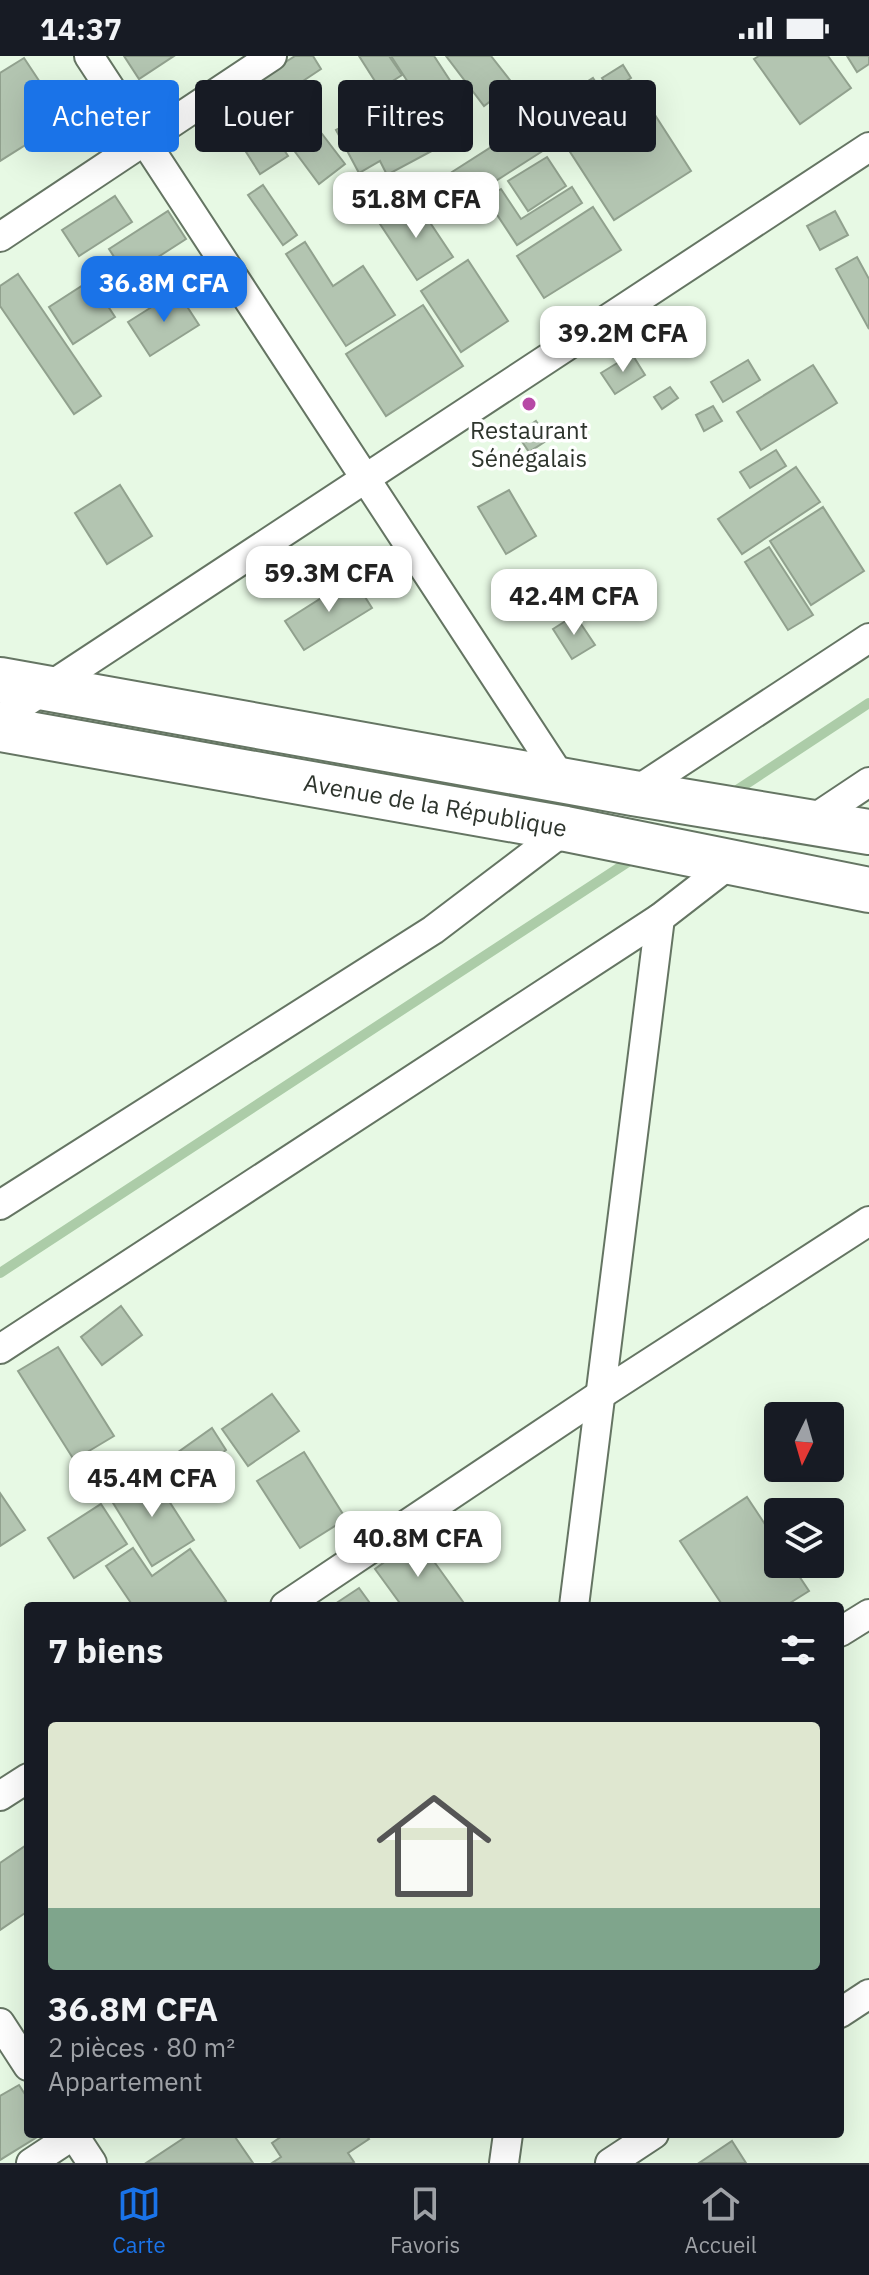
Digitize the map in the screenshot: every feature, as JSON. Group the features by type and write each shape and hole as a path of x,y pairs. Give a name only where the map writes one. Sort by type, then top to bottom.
{"main road":[{"name":"Avenue de la République","path":"0,680 869,832"},
{"name":"Avenue de la République","path":"0,729 566,829 869,890"}],"street":[{"path":"89,56 105,80"},
{"path":"179,118 272,56"},
{"path":"0,719 869,147"},
{"path":"0,237 128,152"},
{"path":"151,152 562,779"},
{"path":"633,793 869,638"},
{"path":"809,822 869,782"},
{"path":"0,1205 433,930 566,829"},
{"path":"0,1349 660,918 731,863"},
{"path":"574,1602 660,918"},
{"path":"291,1602 600,1395 869,1221"},
{"path":"844,1630 869,1614"},
{"path":"0,1796 24,1781"},
{"path":"844,2010 869,1994"},
{"path":"0,2023 24,2060"},
{"path":"31,2163 68,2138"},
{"path":"76,2138 92,2163"},
{"path":"504,2163 507,2138"},
{"path":"610,2163 648,2138"}],"building":[{"path":"124,56 174,56 139,79"},
{"path":"295,56 313,56 321,69 304,80 258,80"},
{"path":"359,56 389,56 402,75 394,80 374,80"},
{"path":"391,56 434,56 450,80 407,80"},
{"path":"446,56 491,56 510,80 489,80 489,102 484,106 473,92 473,80 464,80"},
{"path":"759,56 828,56 851,88 800,124 754,59"},
{"path":"847,56 869,56 869,64 857,72"},
{"path":"24,58 39,80 24,80 24,146 0,161 0,73"},
{"path":"623,65 631,78 603,80"},
{"path":"656,117 691,171 614,220 570,152 656,152"},
{"path":"322,134 345,164 319,184 295,152 322,152"},
{"path":"489,148 489,152 541,152 469,198 452,172"},
{"path":"246,152 285,152 288,156 260,174"},
{"path":"348,152 430,152 387,175 380,161 359,173"},
{"path":"547,157 566,186 528,211 508,181"},
{"path":"263,185 297,235 283,245 248,195"},
{"path":"572,187 582,203 517,245 486,198 501,189 521,219"},
{"path":"115,196 132,222 79,256 62,230"},
{"path":"415,200 453,257 417,280 380,224"},
{"path":"593,207 621,250 544,298 517,256"},
{"path":"168,211 186,239 127,277 109,249"},
{"path":"835,211 848,235 820,250 807,226"},
{"path":"305,242 333,286 363,266 395,315 346,346 286,254"},
{"path":"857,257 869,279 869,329 836,269"},
{"path":"468,260 508,321 461,352 421,291"},
{"path":"18,274 101,396 74,414 0,306 0,286"},
{"path":"91,280 115,317 73,344 49,307"},
{"path":"177,291 199,325 150,356 128,322"},
{"path":"423,305 463,366 386,416 346,354"},
{"path":"632,354 645,375 615,394 601,373"},
{"path":"748,360 760,380 723,402 711,382"},
{"path":"813,365 837,403 761,450 737,412"},
{"path":"670,387 678,398 662,409 654,397"},
{"path":"713,406 722,421 704,431 696,415"},
{"path":"536,421 549,439 529,452 517,434"},
{"path":"776,450 786,466 750,488 740,472"},
{"path":"796,467 820,502 742,554 718,519"},
{"path":"120,485 152,536 107,564 75,513"},
{"path":"509,490 536,536 506,554 478,507"},
{"path":"823,507 864,571 811,605 770,541"},
{"path":"769,547 813,615 788,630 745,562"},
{"path":"353,578 372,608 304,650 285,621"},
{"path":"575,615 595,645 572,659 553,629"},
{"path":"121,1306 142,1335 102,1365 81,1337"},
{"path":"58,1347 114,1436 74,1460 18,1371"},
{"path":"272,1394 299,1431 248,1466 222,1429"},
{"path":"212,1428 226,1450 175,1486 160,1465"},
{"path":"304,1452 346,1519 300,1548 257,1481"},
{"path":"151,1473 194,1540 152,1566 110,1498"},
{"path":"0,1493 25,1530 0,1546"},
{"path":"747,1497 764,1523 764,1578 800,1578 809,1591 791,1602 720,1602 680,1541"},
{"path":"101,1504 127,1544 74,1578 48,1538"},
{"path":"417,1538 463,1602 399,1602 375,1569"},
{"path":"133,1548 152,1576 190,1549 226,1601 130,1602 106,1566"},
{"path":"359,1588 369,1602 338,1602"},
{"path":"24,1847 24,1914 0,1930 0,1863"},
{"path":"19,2085 24,2093 24,2138 36,2138 0,2160 0,2096"},
{"path":"184,2138 236,2138 253,2163 146,2163"},
{"path":"279,2138 369,2139 348,2153 352,2163 272,2163 281,2157 272,2143"},
{"path":"732,2141 746,2163 699,2163"}],"waterway":[{"path":"731,794 869,703"},
{"path":"0,1273 634,858"}],"place":[{"name":"Restaurant Sénégalais","path":"529,404"}]}
